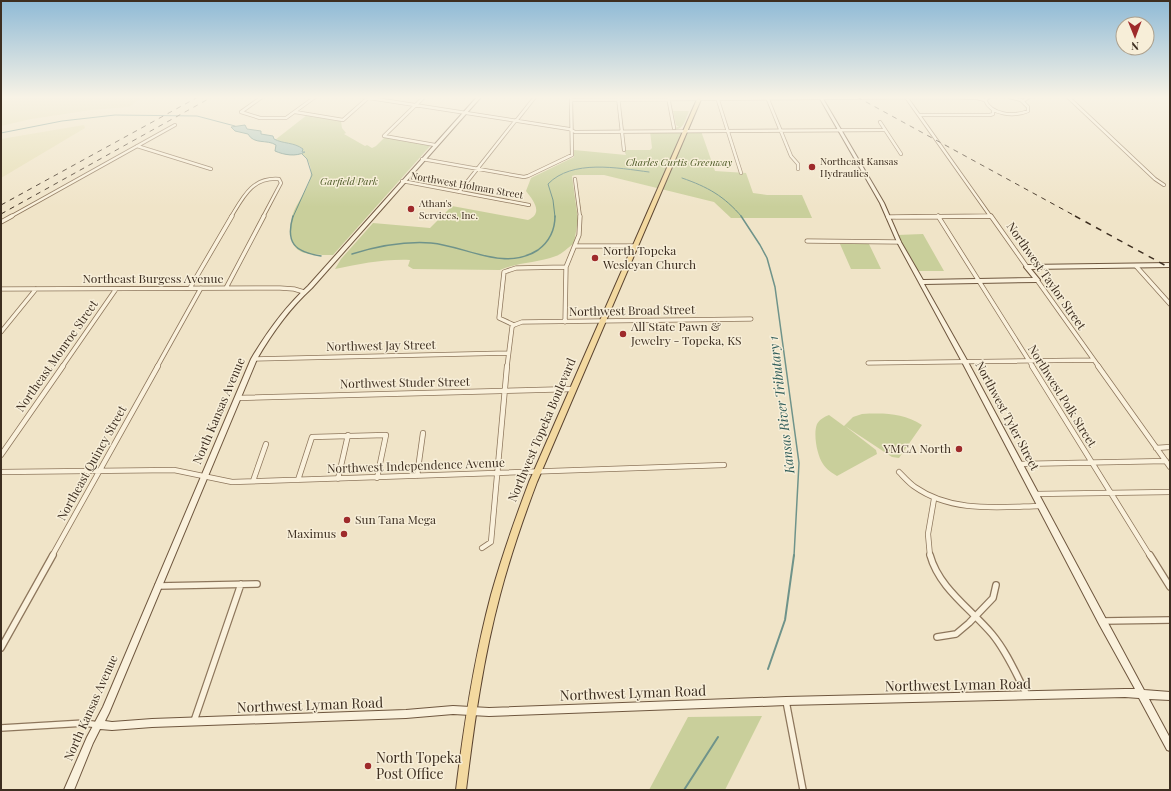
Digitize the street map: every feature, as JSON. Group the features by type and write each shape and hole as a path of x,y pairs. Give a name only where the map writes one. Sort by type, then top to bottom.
{"main road":[{"name":"North Kansas Avenue","path":"69,790 90,740 106,710 254,359 268,335 283,315 444,134"},
{"name":"Northwest Topeka Boulevard","path":"462,790 471,711 487,625 499,577 516,524 537,472 684,134"},
{"name":"Northwest Tyler Street","path":"842,134 882,203 921,282 1102,621 1124,658 1140,694 1170,747"},
{"path":"1027,266 1170,265"},
{"name":"Northwest Taylor Street","path":"1027,266 1036,280"},
{"path":"921,282 1036,280"},
{"name":"Northwest Lyman Road","path":"98,725 112,726 406,714 427,711 453,710 489,712 786,701 1029,697 1106,694 1170,696"}],"street":[{"path":"1,222 159,134"},
{"path":"386,134 384,136 435,144"},
{"path":"459,192 505,134"},
{"path":"422,159 524,177 571,156 572,134"},
{"path":"622,134 624,150"},
{"path":"729,134 741,173"},
{"path":"783,134 791,156 798,164 798,169"},
{"path":"887,134 901,154"},
{"name":"Northwest Taylor Street","path":"933,134 1027,266"},
{"path":"1108,134 1155,179 1164,185"},
{"path":"137,146 211,169"},
{"path":"190,288 246,192 252,186 276,178 281,181 226,288"},
{"path":"565,322 566,267 568,258 576,246 580,234 575,179"},
{"name":"Northwest Holman Street","path":"402,181 529,205"},
{"name":"Northwest Polk Street","path":"938,216 1170,587"},
{"path":"888,217 991,216"},
{"path":"807,241 900,242"},
{"path":"576,246 635,246"},
{"path":"1136,266 1170,304"},
{"path":"482,548 491,542 508,353 512,327 514,325 499,318 504,272 516,268 566,267"},
{"name":"Northwest Taylor Street","path":"1036,280 1170,467"},
{"name":"Northeast Quincy Street","path":"1,648 201,288"},
{"name":"Northeast Burgess Avenue","path":"1,289 280,288 294,289 304,292"},
{"path":"1,332 36,289"},
{"name":"Northeast Monroe Street","path":"1,455 116,289"},
{"name":"Northwest Broad Street","path":"514,325 522,322 751,319"},
{"name":"Northwest Jay Street","path":"254,359 508,353"},
{"path":"868,362 1094,360"},
{"name":"Northwest Studer Street","path":"238,398 573,389"},
{"path":"417,476 423,432"},
{"path":"338,479 348,435"},
{"path":"298,480 312,437 386,435 377,478"},
{"path":"253,481 266,444"},
{"path":"1156,448 1170,447"},
{"path":"1018,464 1166,461"},
{"name":"Northwest Independence Avenue","path":"1,472 174,470 226,482 724,465"},
{"path":"899,472 918,490 934,499 949,504 966,506 1041,506"},
{"path":"1035,494 1170,492"},
{"path":"934,499 934,505 928,524 927,539 931,558 946,587 1001,645 1016,670 1029,697"},
{"path":"194,722 241,584"},
{"path":"157,586 257,584"},
{"path":"937,637 956,634 975,617 993,598 996,584"},
{"path":"1102,621 1170,620"},
{"path":"786,701 803,790"},
{"path":"1,728 85,723 98,725"}],"shaded area":[{"path":"31,134 75,134 1,178 1,139"}],"green space":[{"name":"Garfield Park","path":"283,134 344,134 365,146 367,145 372,148 385,137 431,145 333,255 306,253 294,246 291,238 291,220 308,185 311,172 310,165 303,155 292,148 276,142 275,140"},
{"name":"Charles Curtis Greenway","path":"650,134 702,134 715,171 746,173 753,193 767,195 802,195 812,218 731,218 714,202 604,175 575,175 572,176 578,220 574,243 556,256 514,265 500,270 413,269 408,266 410,260 372,262 335,269 341,259 373,223 430,228 452,206 528,220 533,217 536,210 534,202 526,191 531,178 574,157 574,150 626,155 624,150 650,150 652,148"},
{"path":"923,234 944,271 917,271 897,235"},
{"path":"840,244 869,244 881,269 851,269"},
{"path":"862,414 901,416 922,425 899,458 892,457 845,426 876,450 877,454 837,476 826,468 819,455 815,433 817,424 822,418 829,415 844,426 853,417"},
{"path":"762,716 725,790 649,790 688,717"}],"water":[{"path":"248,134 273,136 277,141 296,145 303,149 302,152 305,152 294,155 275,151 276,145 269,142 254,140"}],"waterway":[{"name":"Kansas River Tributary 1","path":"293,217 312,175 307,159 302,154"},
{"path":"555,217 553,200 548,184 558,176 582,168 596,167 610,167 649,172"},
{"name":"Kansas River Tributary 1","path":"682,178 715,193 729,203 741,216"},
{"name":"Kansas River Tributary 1","path":"293,216 290,233 294,245 305,252 321,256"},
{"name":"Kansas River Tributary 1","path":"741,216 767,258 775,287 799,463 794,556"},
{"path":"352,254 391,245 431,243 485,256 512,259 525,256 542,247 549,239 553,231 555,217"},
{"name":"Kansas River Tributary 1","path":"768,669 785,620 794,555"},
{"name":"Kansas River Tributary 1","path":"684,790 718,737"}],"railway":[{"path":"1,205 131,134"},
{"path":"1,214 145,134"},
{"path":"925,134 1077,217"},
{"path":"1075,216 1170,268"}],"place":[{"name":"Northeast Kansas Hydraulics","path":"812,167"},
{"name":"Athan's Services, Inc.","path":"411,209"},
{"name":"North Topeka Wesleyan Church","path":"595,258"},
{"name":"All State Pawn & Jewelry - Topeka, KS","path":"623,334"},
{"name":"YMCA North","path":"959,449"},
{"name":"Sun Tana Mega","path":"347,520"},
{"name":"Maximus","path":"344,534"},
{"name":"North Topeka Post Office","path":"368,766"}]}
